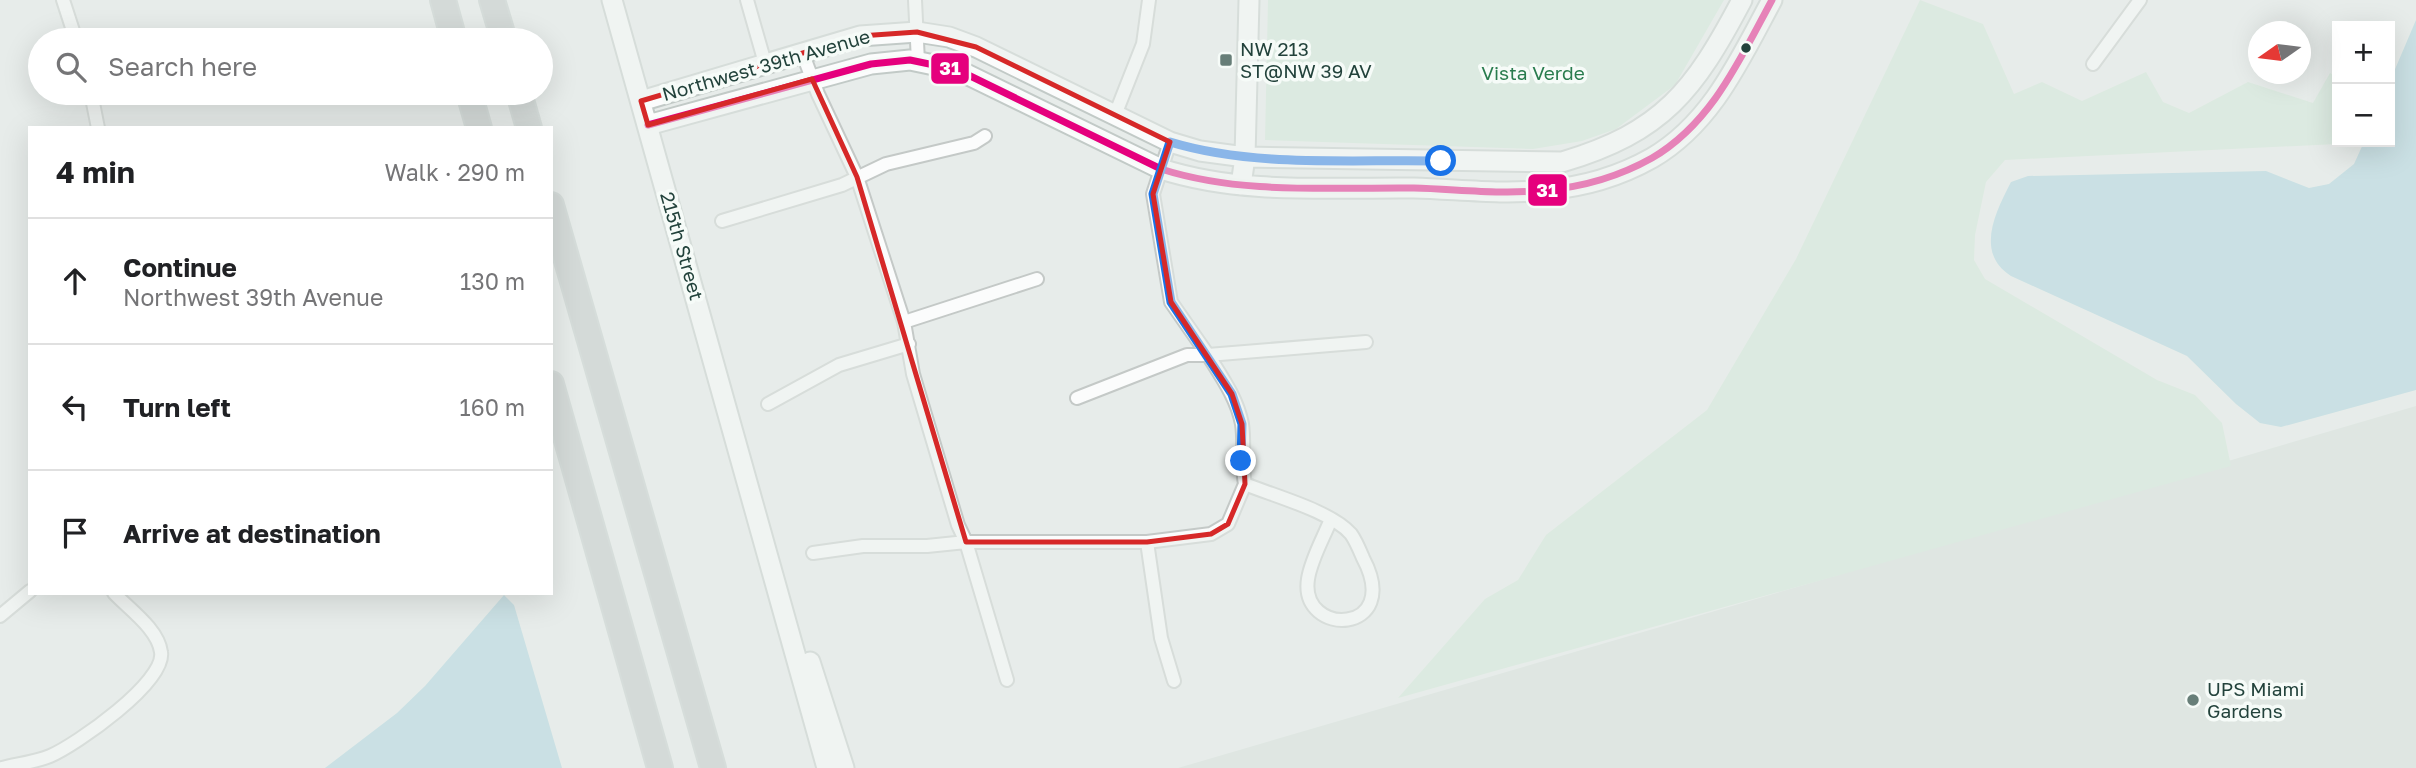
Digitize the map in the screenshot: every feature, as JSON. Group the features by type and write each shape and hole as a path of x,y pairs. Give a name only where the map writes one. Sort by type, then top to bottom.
{"highway":[{"path":"443,0 451,28"},
{"path":"492,0 500,28"},
{"path":"472,105 478,126"},
{"path":"522,105 528,126"},
{"path":"553,212 713,768"},
{"path":"553,391 660,768"}],"street":[{"path":"63,0 72,28"},
{"name":"215th Street","path":"612,0 752,492 827,768"},
{"path":"747,0 765,63"},
{"path":"915,0 918,62"},
{"path":"1115,115 1143,44 1149,0"},
{"path":"1241,185 1245,157 1249,0"},
{"name":"Northwest 39th Avenue","path":"641,101 860,36 918,32 949,37 976,47 1170,142 1200,151 1245,157 1562,162 1601,150 1660,117 1711,59 1742,0"},
{"name":"Northwest 39th Avenue","path":"648,125 812,78 895,60 958,70 1161,169 1194,179 1241,185 1507,192 1573,186 1608,177 1652,157 1709,110 1772,0"},
{"path":"2093,64 2140,0"},
{"path":"802,52 858,177 904,322 913,374 958,526 966,542 1007,680"},
{"path":"93,105 98,126"},
{"path":"722,221 760,211 858,177 886,164 974,143 985,136"},
{"path":"813,553 863,546 927,547 966,542 1147,542 1212,534 1228,524 1245,484 1241,461 1242,424 1232,394 1171,302 1153,194 1170,142"},
{"path":"904,322 1037,279"},
{"path":"1077,398 1187,355 1366,342"},
{"path":"768,404 839,365 909,344"},
{"path":"1245,484 1331,519 1351,534 1369,569 1375,592 1366,612 1350,621 1331,620 1315,608 1309,594 1308,579 1331,519"},
{"name":"215th Street","path":"752,492 844,768"},
{"path":"1147,542 1161,638 1174,681"},
{"path":"0,616 28,593"},
{"path":"2,768 50,756 107,720 144,684 160,664 159,646 153,633 116,595"}],"highlighted area":[{"path":"917,32 976,47 1170,142 1153,194 1171,302 1232,394 1242,424 1245,484 1228,524 1211,534 1147,542 966,542 857,177 812,79 648,125 641,101 860,36"}],"shaded area":[{"path":"2416,406 2416,768 1178,768"}],"green space":[{"name":"Vista Verde","path":"1268,0 1724,0 1675,85 1616,129 1582,141 1533,149 1265,140"},
{"path":"1920,0 1983,24 2014,94 2042,82 2082,101 2146,72 2163,102 2189,113 2248,82 2313,103 2330,73 2332,74 2332,144 2005,160 1986,182 1975,235 1974,260 1985,279 2157,380 2195,395 2222,423 2231,466 1398,698 1485,599 1518,580 1546,535 1707,410 1796,259"}],"water":[{"path":"2416,20 2416,390 2281,427 2260,423 2236,404 2187,356 2011,276 2000,267 1994,256 1992,232 1999,207 2011,182 2028,176 2266,171 2309,188 2329,184 2354,164 2362,147 2395,147 2395,69"},
{"path":"504,595 514,605 562,768 325,768 397,713 425,686"}],"transit line":[{"name":"31","path":"648,125 871,64 910,60 958,70 1161,169 1192,177 1223,183 1286,188 1414,188 1513,192 1560,189 1600,180 1627,170 1673,144 1692,127 1722,88 1772,0"}],"place":[{"name":"NW 213 ST@NW 39 AV","path":"1226,60"},
{"name":"UPS Miami Gardens","path":"2193,700"}],"route":[{"path":"1241,461 1242,424 1232,394 1171,302 1153,194 1170,142 1200,151 1245,157 1441,161"}]}
